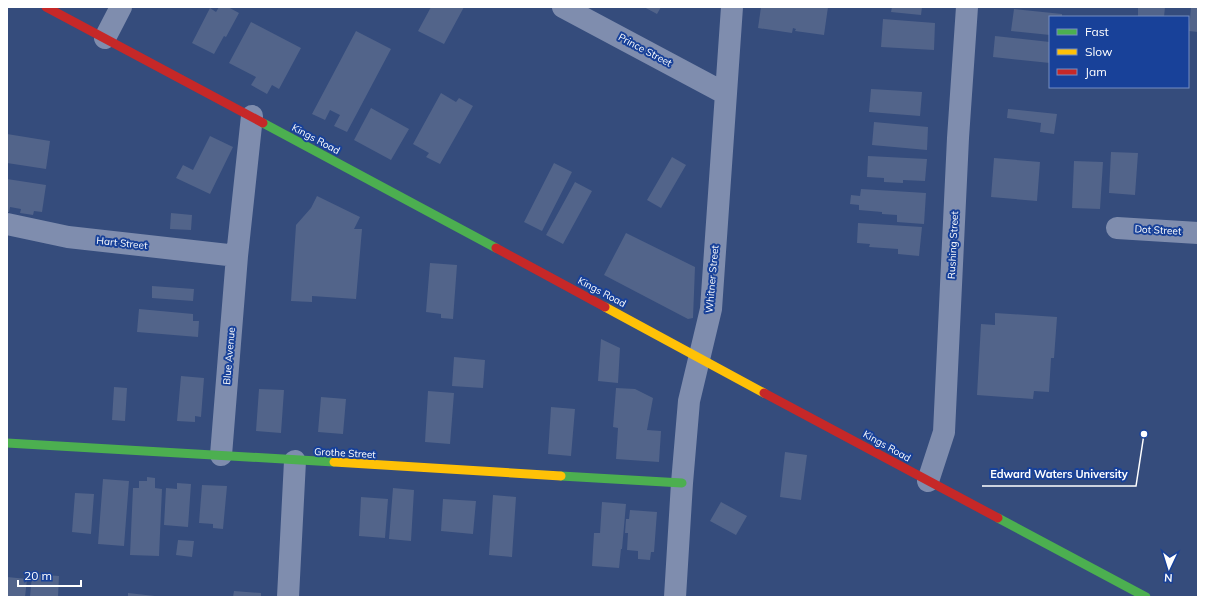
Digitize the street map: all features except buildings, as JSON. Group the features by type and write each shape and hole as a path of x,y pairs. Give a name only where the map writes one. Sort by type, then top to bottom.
{"main road":[{"name":"Kings Road","path":"46,7 252,116 1146,597"},
{"name":"Grothe Street","path":"7,443 682,483"}],"street":[{"path":"105,38 121,7"},
{"name":"Prince Street","path":"563,7 726,94"},
{"name":"Whitner Street","path":"675,597 689,401 711,309 732,7"},
{"name":"Rushing Street","path":"928,481 944,432 958,138 966,7"},
{"name":"Blue Avenue","path":"221,455 237,256 252,116"},
{"name":"Hart Street","path":"7,224 68,237 237,256"},
{"name":"Dot Street","path":"1117,228 1198,233"},
{"path":"288,597 295,461"}],"traffic: fast":[{"path":"263,123 496,248"},
{"path":"7,443 334,462"},
{"path":"561,476 682,483"},
{"path":"998,518 1146,597"}],"traffic: slow":[{"path":"605,307 764,393"},
{"path":"334,462 561,476"}],"traffic: jam":[{"path":"46,7 263,123"},
{"path":"496,248 605,307"},
{"path":"764,393 998,518"}],"place":[{"name":"Edward Waters University","path":"1144,434"}]}
